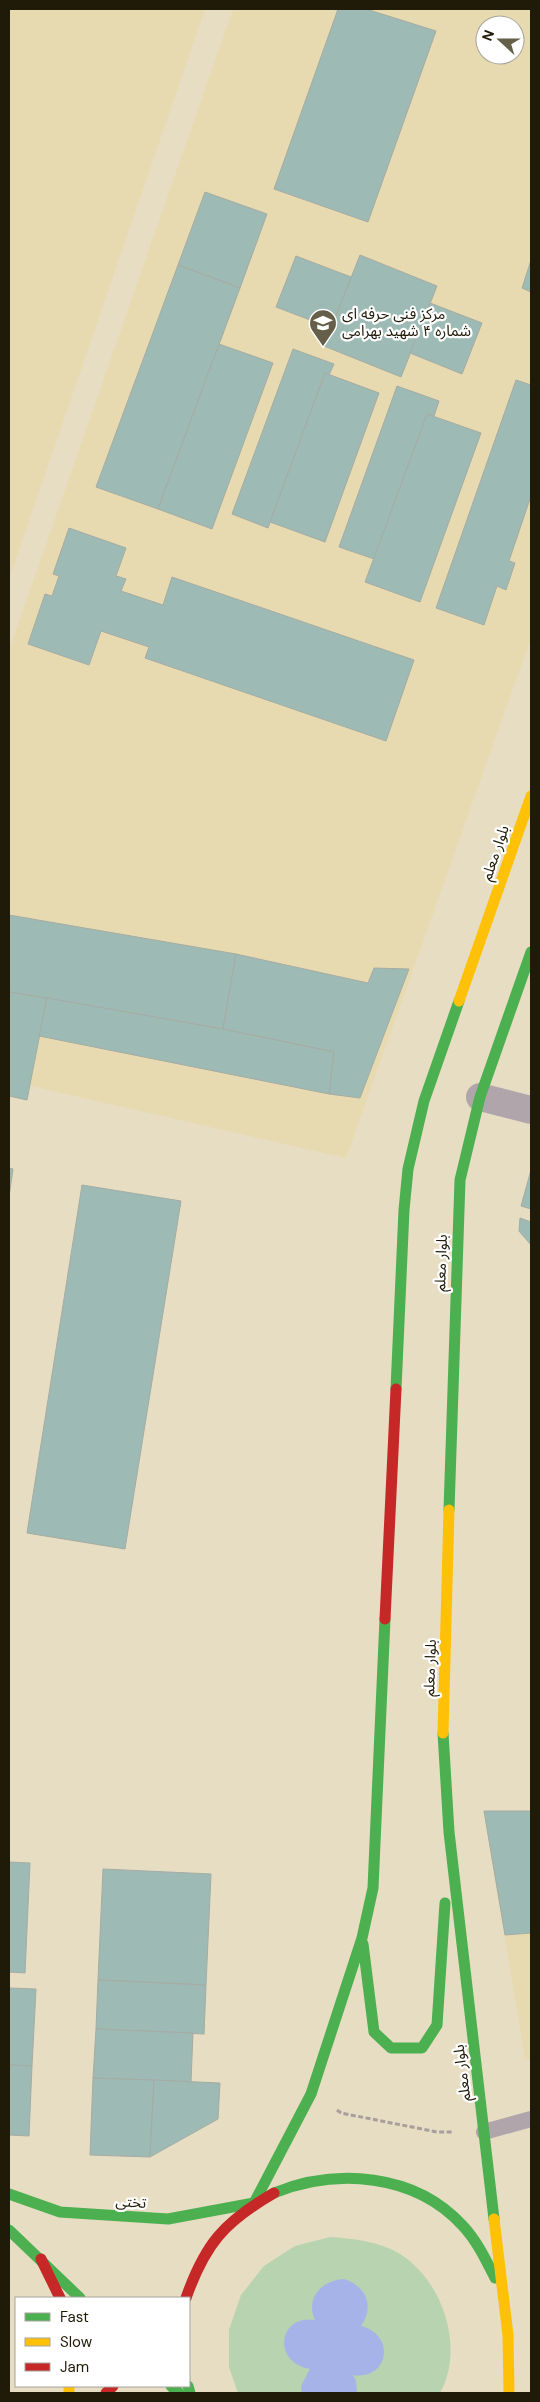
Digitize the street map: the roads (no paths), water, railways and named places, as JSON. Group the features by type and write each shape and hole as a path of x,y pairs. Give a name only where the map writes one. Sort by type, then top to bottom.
{"main road":[{"name":"بلوار معلم","path":"254,2203 311,2094 362,1938 373,1888 403,1230 408,1169 428,1088 531,796"},
{"name":"بلوار معلم","path":"509,2393 508,2335 449,1832 443,1728 457,1228 460,1180 480,1098 531,952"},
{"path":"362,1938 374,2032 391,2048 422,2048 437,2025 449,1832"},
{"path":"186,2297 196,2269 220,2232 254,2203 293,2184 336,2176 379,2179 420,2194 456,2219 483,2253 501,2292 508,2335 501,2388 498,2393"},
{"name":"تختی","path":"9,2194 60,2212 168,2219 254,2203"},
{"path":"9,2230 79,2297"},
{"path":"41,2259 60,2297"}],"street":[{"path":"480,1098 531,1110"}],"lane":[{"path":"484,2132 531,2119"}],"water":[{"path":"344,2279 358,2286 363,2292 368,2304 365,2319 361,2326 372,2331 380,2338 384,2347 384,2356 380,2365 374,2371 365,2375 353,2375 356,2381 357,2393 302,2393 301,2386 310,2369 298,2365 289,2358 284,2340 287,2331 294,2324 303,2320 315,2320 312,2304 318,2292 329,2283"}],"place":[{"name":"مرکز فنی حرفه ای شماره ۴ شهید بهرامی","path":"323,347"}]}
